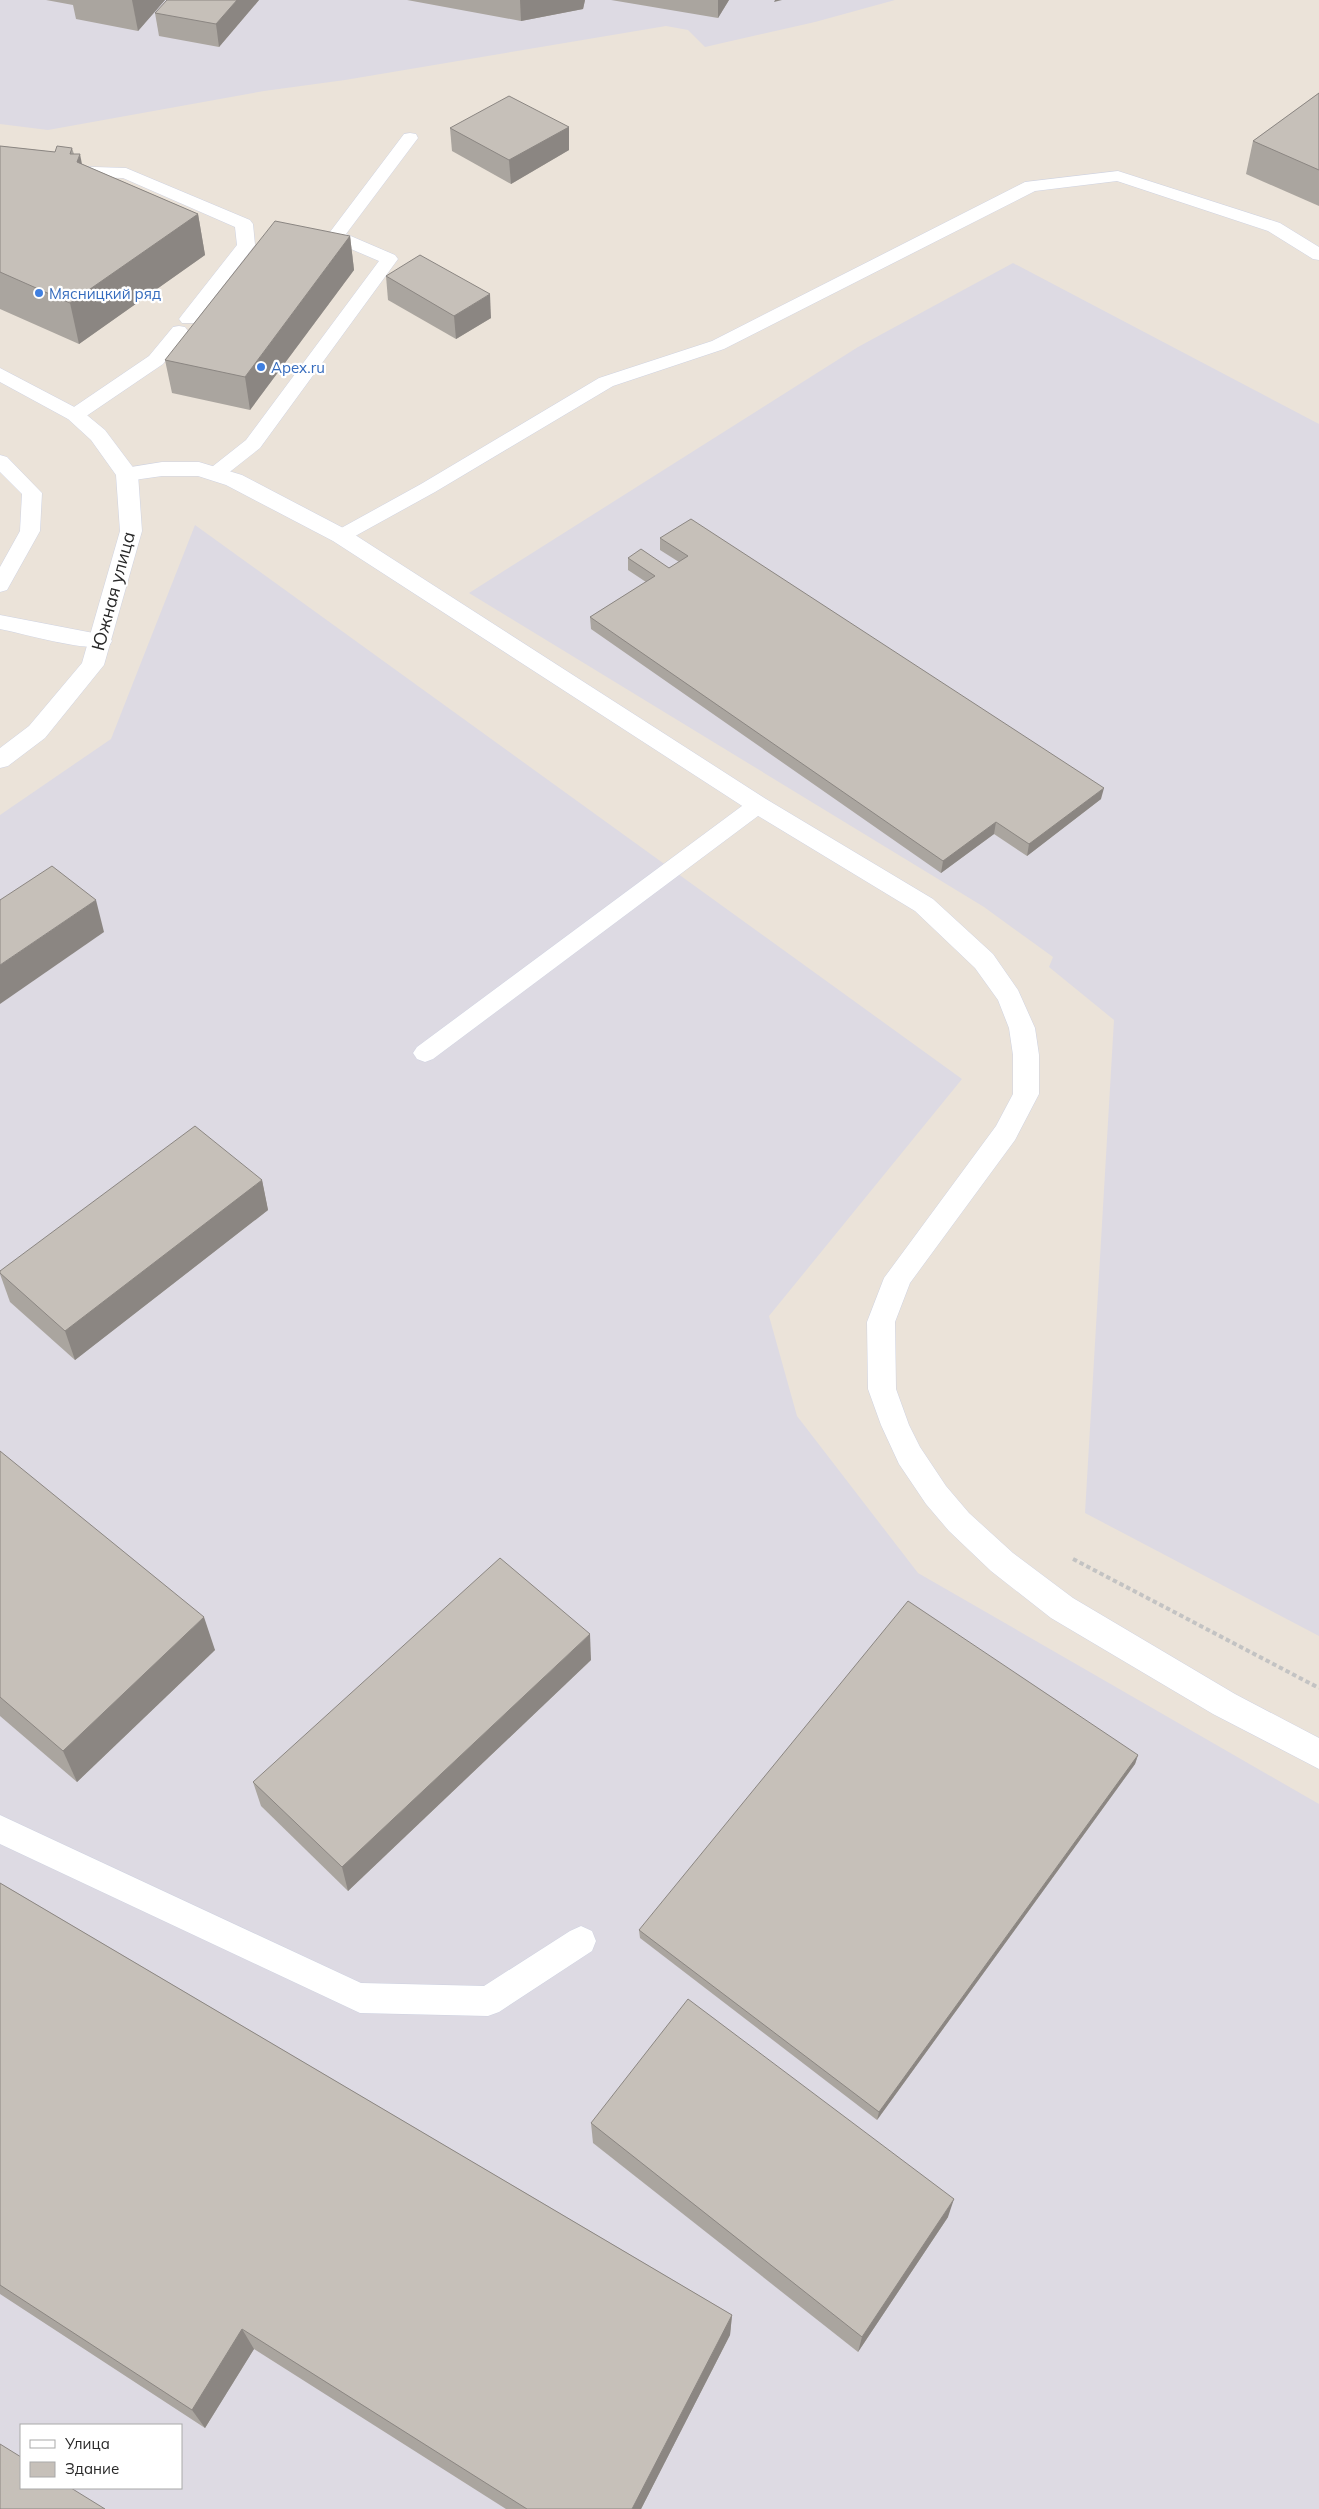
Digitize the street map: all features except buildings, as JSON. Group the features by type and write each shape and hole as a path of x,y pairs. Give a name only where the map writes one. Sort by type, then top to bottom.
{"street":[{"path":"1,376 75,415 98,435 127,474 162,468 199,468 234,480 341,536 758,805 924,906 984,961 1009,996 1022,1028 1026,1055 1026,1094 1006,1133 898,1278 881,1322 882,1390 909,1456 936,1495 959,1522 1002,1562 1062,1608 1224,1704 1319,1754"},
{"name":"Южная улица","path":"0,760 37,732 93,665 102,641 132,531 127,474"}],"lane":[{"path":"216,474 253,444 388,259 336,236 410,138"},
{"path":"0,169 126,173 244,224 246,245 156,360 75,415"},
{"path":"341,536 428,488 606,382 718,345 1031,186 1118,176 1274,227 1319,255"},
{"path":"0,462 32,493 30,532 0,585"},
{"path":"0,622 65,636 102,641"},
{"path":"425,1053 758,805"},
{"path":"0,1829 360,1998 488,2001 581,1940"}],"path":[{"path":"1065,1554 1319,1688"}],"shaded area":[{"path":"0,0 895,0 815,22 705,47 688,30 666,26 345,80 264,91 48,130 0,124"},
{"path":"1013,263 1319,424 1319,1636 1085,1513 1114,1020 1049,967 1053,957 984,907 469,593 858,347"},
{"path":"195,525 962,1079 769,1316 797,1416 918,1573 1319,1804 1319,2509 0,2509 0,815 111,739"}],"place":[{"name":"Мясницкий ряд","path":"39,293"},
{"name":"Apex.ru","path":"261,367"}]}
